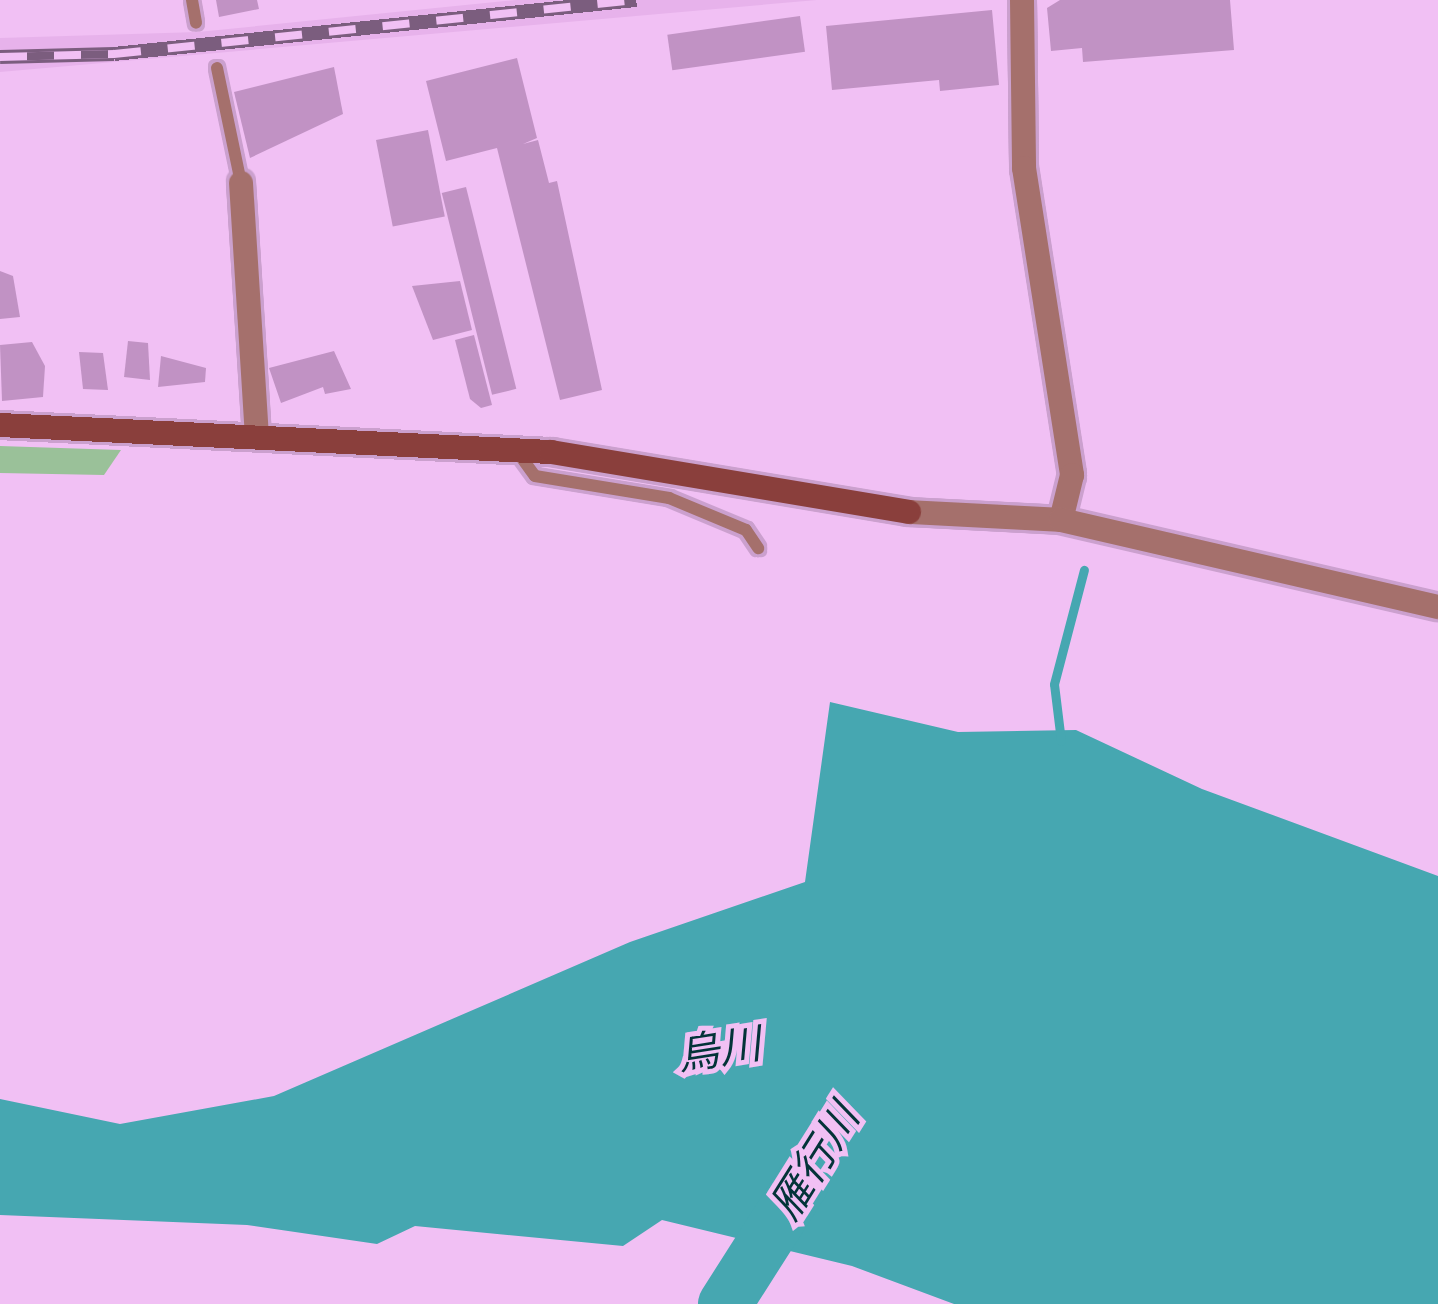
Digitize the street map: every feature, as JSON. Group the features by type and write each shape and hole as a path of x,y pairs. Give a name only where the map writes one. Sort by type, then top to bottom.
{"street":[{"path":"1022,0 1024,168 1072,475 1061,520"},
{"path":"242,183 257,434"},
{"path":"0,425 516,449 908,512 1061,520 1438,608"}],"lane":[{"path":"192,0 196,23"},
{"path":"217,68 242,183"},
{"path":"516,449 535,476 669,498 746,530 758,548"}],"shaded area":[{"path":"516,0 817,0 0,72 0,38 198,32"},
{"path":"0,446 121,450 104,475 0,473"}],"water":[{"name":"烏川","path":"830,702 958,732 1076,730 1202,789 1438,876 1438,1304 954,1304 852,1266 662,1220 623,1246 415,1226 377,1244 247,1225 0,1215 0,1099 120,1124 274,1096 630,942 805,882"}],"building":[{"path":"216,0 257,0 259,9 219,17"},
{"path":"1060,0 1230,0 1234,50 1083,62 1082,48 1051,51 1047,8"},
{"path":"992,10 999,85 940,91 939,80 832,90 826,26"},
{"path":"800,16 805,52 672,70 667,35"},
{"path":"517,58 537,138 523,144 538,140 549,183 557,181 602,390 560,400 497,148 446,161 426,81"},
{"path":"334,67 343,114 250,158 234,92"},
{"path":"428,130 445,216 393,226 376,140"},
{"path":"466,187 516,389 492,395 442,193"},
{"path":"0,271 13,276 20,317 0,319"},
{"path":"460,281 472,330 433,340 412,286"},
{"path":"474,335 492,405 481,408 470,399 455,340"},
{"path":"128,341 148,343 150,380 124,377"},
{"path":"32,342 45,366 43,397 2,401 0,345"},
{"path":"334,351 351,389 325,394 323,387 281,403 269,368"},
{"path":"79,352 103,353 108,390 83,389"},
{"path":"161,356 206,368 205,382 158,387"}],"waterway":[{"path":"1061,741 1054,684 1084,570"},
{"name":"雁行川","path":"725,1304 802,1183"}],"railway":[{"path":"0,57 114,54 636,0"}]}
